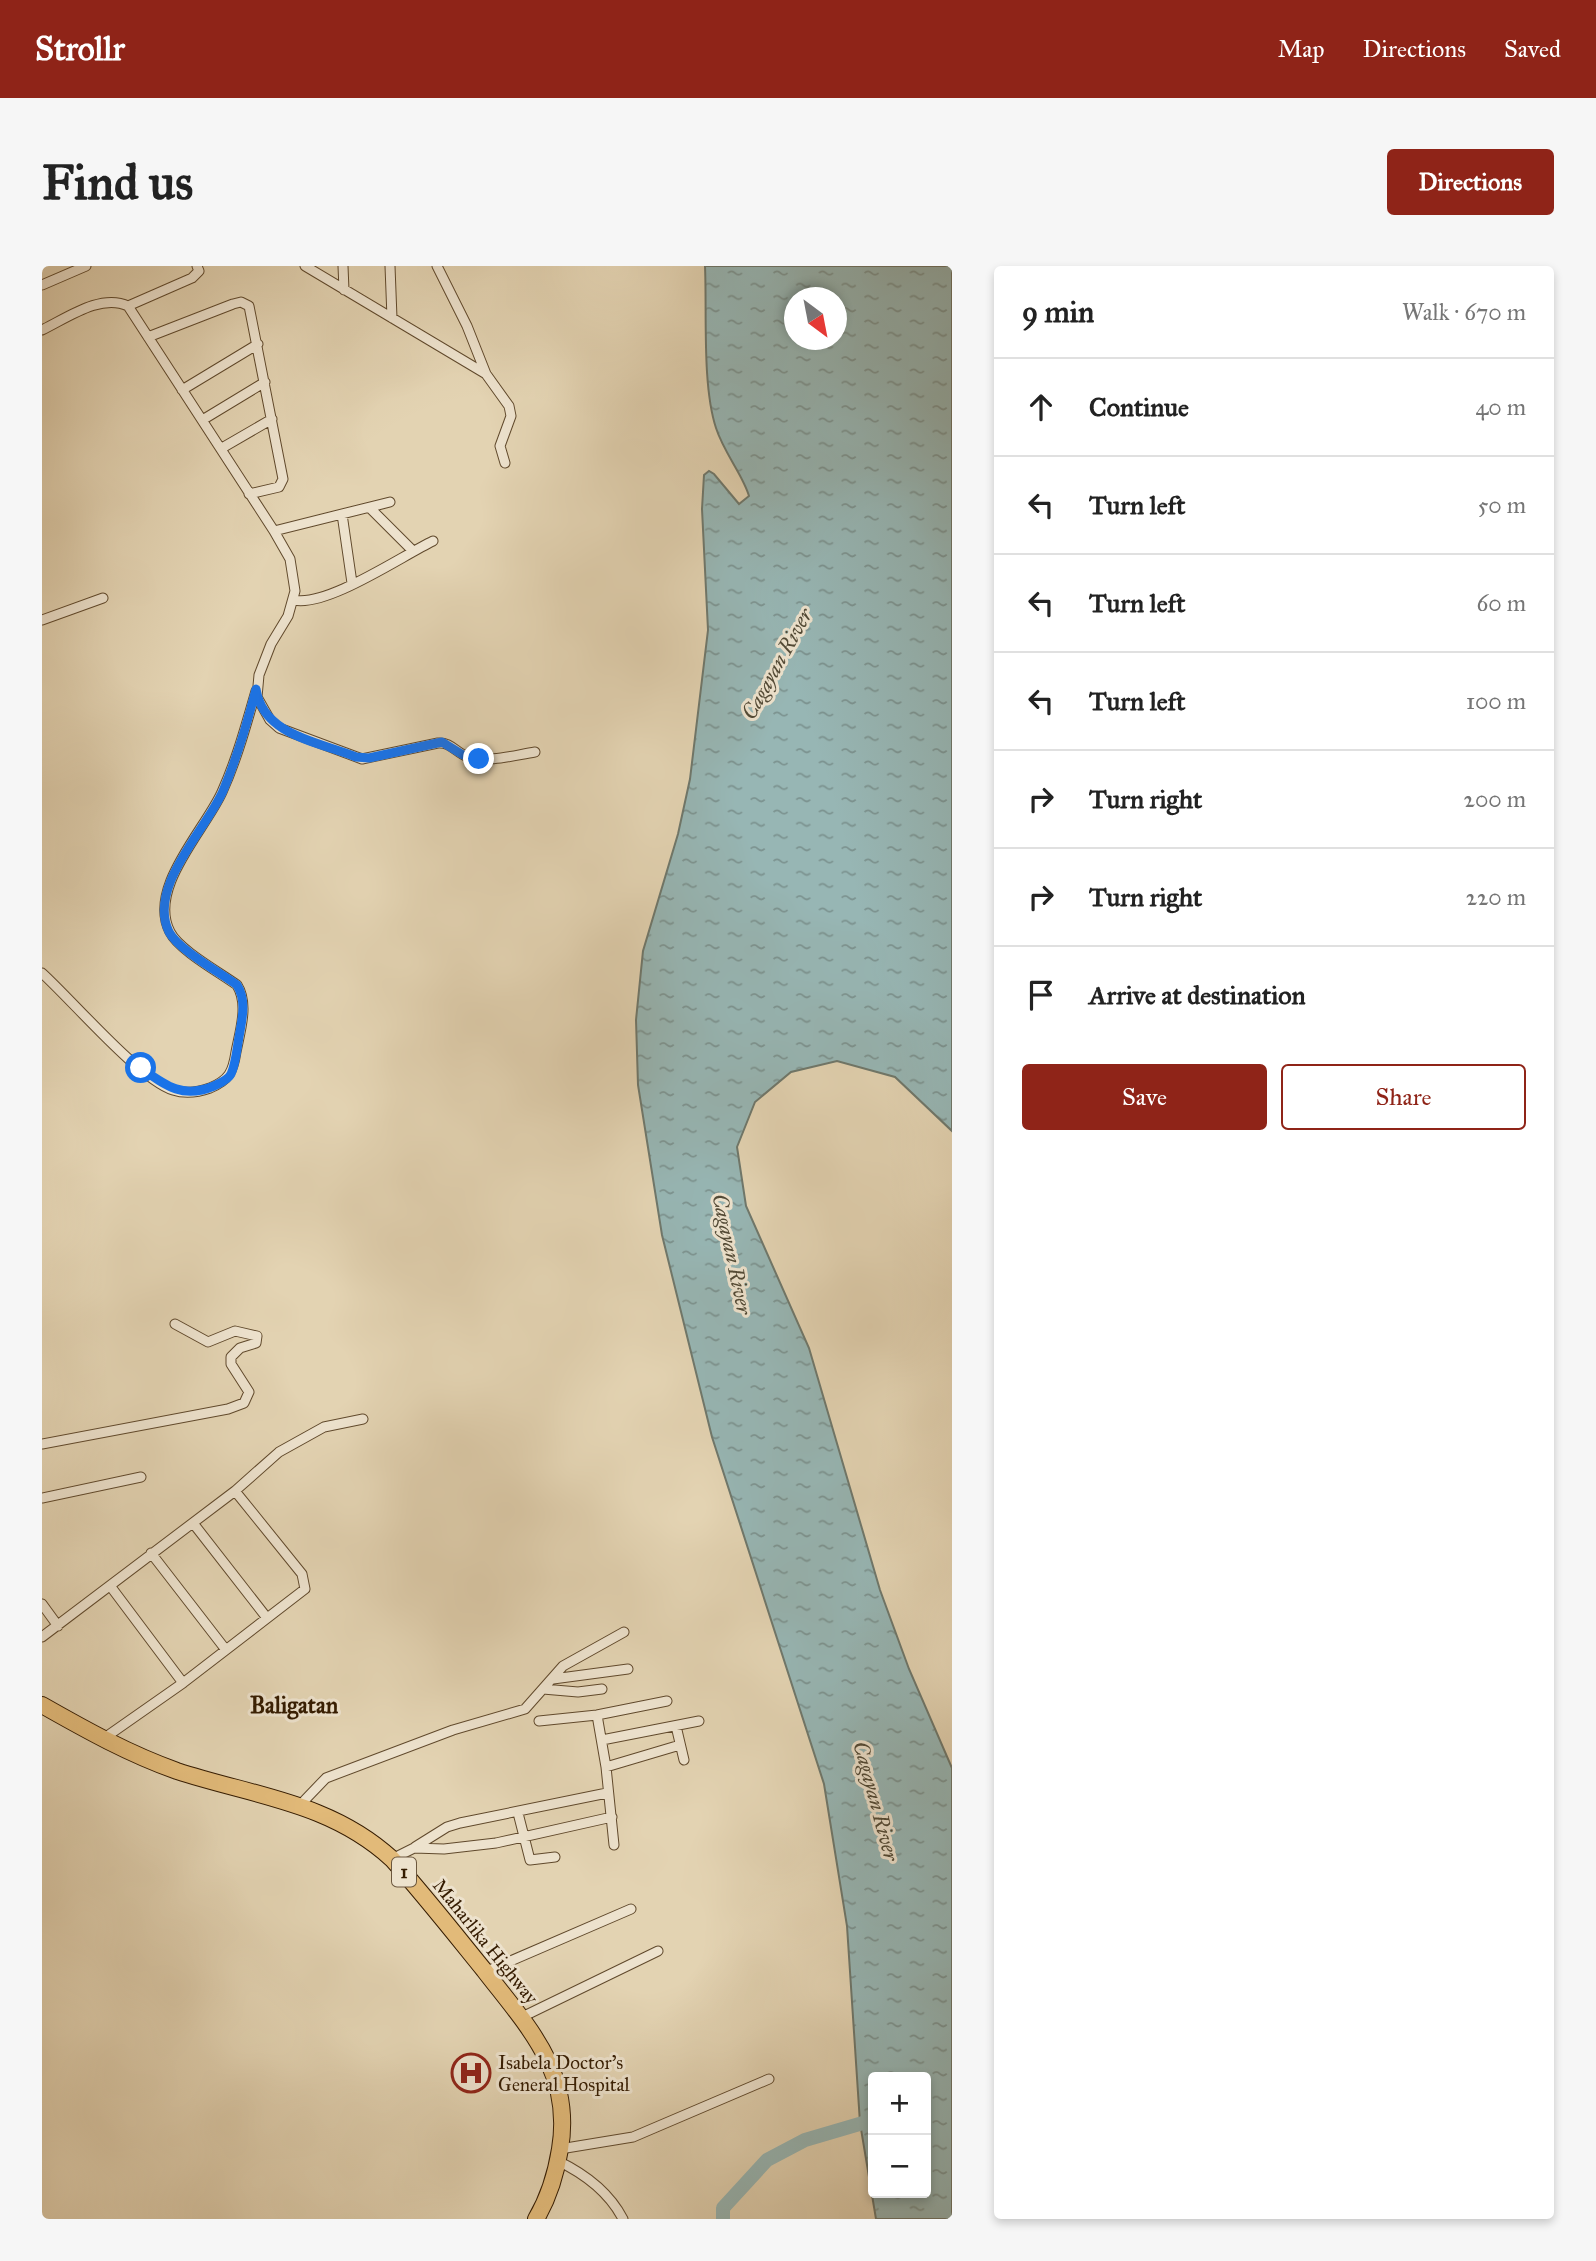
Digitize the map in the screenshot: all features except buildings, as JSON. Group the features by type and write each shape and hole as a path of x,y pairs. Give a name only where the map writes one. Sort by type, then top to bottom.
{"highway":[{"name":"Maharlika Highway","path":"42,1705 103,1740 176,1770 301,1804 376,1844 392,1859 520,2018 543,2050 558,2083 563,2110 559,2155 544,2205 536,2219"}],"street":[{"path":"42,285 86,266"},
{"path":"42,330 94,306 110,302 128,306 192,278 199,271 197,266"},
{"path":"306,266 486,374"},
{"path":"343,266 344,290"},
{"path":"390,266 392,318"},
{"path":"437,266 467,326 486,374 511,411 500,446 505,463"},
{"path":"148,337 241,302 248,304 258,344 282,481 274,489 249,494"},
{"path":"42,973 106,1037 167,1088 186,1093 205,1090 228,1079 233,1067 242,1019 241,992 237,985 172,936 164,908 166,892 183,856 225,785 238,755 263,662 294,600 293,570 274,531 204,419 128,306"},
{"path":"182,390 258,344"},
{"path":"204,419 265,382"},
{"path":"222,449 272,419"},
{"path":"274,531 390,502"},
{"path":"370,508 413,551"},
{"path":"342,514 352,583"},
{"path":"294,600 318,600 433,541"},
{"path":"42,620 103,598"},
{"path":"256,689 261,705 279,728 362,759 438,743 445,743 463,755 479,759 535,752"},
{"path":"42,1444 228,1409 247,1399 249,1392 234,1369 231,1357 240,1348 256,1343 257,1336 234,1331 208,1342 175,1324"},
{"path":"42,1637 234,1491 279,1452 306,1435 335,1423 363,1419"},
{"path":"42,1498 141,1477"},
{"path":"103,1740 183,1683 304,1589 305,1580 234,1491"},
{"path":"193,1523 267,1618"},
{"path":"151,1553 226,1650"},
{"path":"111,1587 183,1683"},
{"path":"42,1604 58,1626"},
{"path":"301,1804 326,1778 453,1730 525,1709 563,1666 624,1632"},
{"path":"553,1679 628,1669"},
{"path":"543,1689 578,1692 602,1689"},
{"path":"539,1721 597,1715 667,1701"},
{"path":"597,1715 606,1767 614,1845"},
{"path":"602,1740 699,1721"},
{"path":"676,1726 684,1760"},
{"path":"606,1767 680,1745"},
{"path":"392,1859 447,1827 607,1793"},
{"path":"518,1813 530,1860 555,1857"},
{"path":"414,1848 443,1849 523,1836 612,1817"},
{"path":"485,1972 631,1909"},
{"path":"520,2018 658,1951"},
{"path":"623,2219 601,2189 559,2155 592,2141 633,2137 769,2079"}],"water":[{"name":"Cagayan River","path":"705,266 952,266 952,1131 895,1077 837,1061 791,1072 755,1102 737,1147 746,1206 809,1348 880,1590 909,1669 952,1768 952,2219 876,2219 872,2198 931,2198 931,2072 868,2072 868,2171 860,2123 847,1926 824,1784 712,1437 662,1235 638,1085 636,1020 643,951 678,834 690,779 708,630 702,509 704,475 709,471 714,474 739,504 749,496 716,428 709,391"}],"waterway":[{"path":"723,2219 723,2208 767,2160 805,2140 868,2121"}],"place":[{"name":"Isabela Doctor's General Hospital","path":"471,2073"}],"district":[{"name":"Baligatan","path":"294,1705"}],"route":[{"path":"141,1068 167,1088 186,1093 205,1090 219,1084 232,1073 242,1019 241,992 237,985 172,936 164,908 166,892 183,856 221,795 238,755 256,689 261,705 270,720 279,728 362,759 442,742 463,755 479,759"}]}
